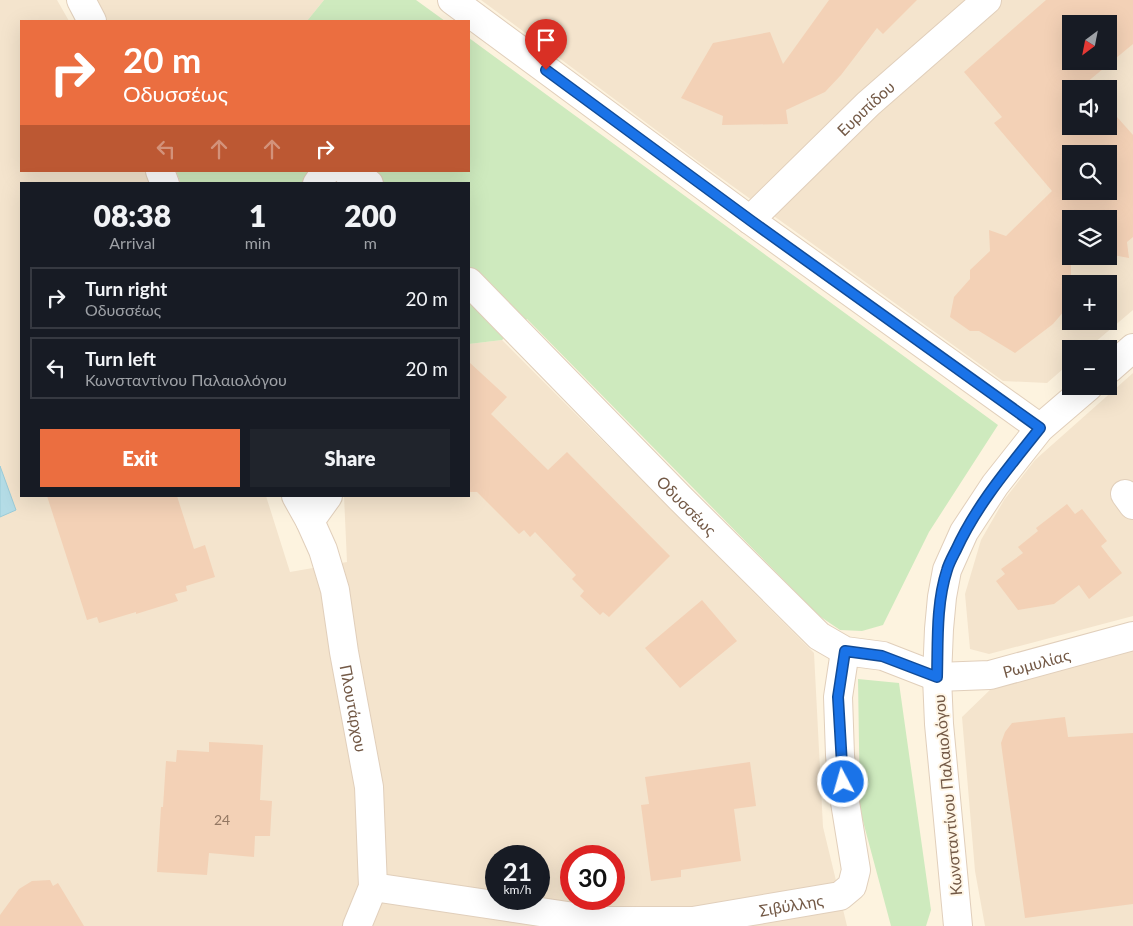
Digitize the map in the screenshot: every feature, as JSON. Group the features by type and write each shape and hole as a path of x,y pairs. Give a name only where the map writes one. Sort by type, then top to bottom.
{"street":[{"path":"81,0 91,20"},
{"path":"452,0 750,220 1040,428"},
{"name":"Ευριπίδου","path":"750,220 868,104 987,0"},
{"path":"349,172 366,182"},
{"name":"Οδυσσέως","path":"470,283 680,498 819,636 845,651 882,656 937,677"},
{"path":"1117,362 1133,348"},
{"name":"Κωνσταντίνου Παλαιολόγου","path":"958,926 940,742 937,677 938,629 947,570 964,532 995,485 1040,428 1078,395"},
{"name":"Πλουτάρχου","path":"297,497 323,550 335,590 344,652 369,787 373,887 357,926"},
{"path":"310,521 327,497"},
{"name":"Ρωμυλίας","path":"937,677 990,675 1133,636"},
{"name":"Σιβύλλης","path":"373,887 601,921 693,921 840,896 852,886 856,870 844,796 840,755 838,697 845,651"}],"shaded area":[{"path":"0,0 57,0 68,20 20,20 20,172 146,172 151,182 20,182 20,497 266,497 290,572 347,562 344,497 470,497 470,344 502,340 814,653 823,827 847,926 0,926"},
{"path":"93,0 324,0 308,20 103,20"},
{"path":"481,0 1133,0 1133,310 1117,324 1117,275 1062,275 1062,330 1109,330 1098,340 1062,340 1062,370 1047,383 1003,381 699,162"},
{"path":"1133,373 1133,616 989,654 970,649 965,594 981,540 1004,500 1035,460 1108,395 1117,395 1117,387"},
{"path":"1133,649 1133,926 985,926 975,871 962,717 994,686"}],"green space":[{"path":"324,0 416,0 444,20 308,20"},
{"path":"470,39 998,425 929,532 883,625 862,631 840,630 818,615 527,319 502,340 470,344 470,182 180,182 176,172 470,172"},
{"path":"858,679 899,683 931,910 926,926 891,926 860,810"}],"water":[{"path":"0,466 16,510 0,517"}],"building":[{"path":"829,0 917,0 883,34 877,28 841,75 825,92 786,110 788,124 722,125 723,116 681,98 713,43 770,32 783,64"},
{"path":"1046,0 1133,0 1133,44 1118,56 1118,15 1062,15 1062,70 1102,70 1090,80 1062,80 1062,135 1117,135 1117,117 1133,135 1133,237 1127,242 1129,258 1117,256 1117,210 1062,210 1062,265 1071,265 1071,275 1062,275 1062,314 1053,324 1015,353 979,331 970,331 950,317 954,297 970,279 970,270 990,251 989,230 1006,236 1052,191 994,123 1002,117 964,72"},
{"path":"470,363 507,397 491,414 548,470 567,452 670,556 609,617 603,612 600,615 580,596 584,591 572,579 576,575 535,532 530,537 524,530 519,534 477,492 470,492"},
{"path":"47,497 177,497 194,549 205,545 215,577 186,586 187,591 175,594 178,601 99,623 97,617 87,620"},
{"path":"1067,504 1075,514 1082,509 1107,541 1101,546 1122,573 1089,599 1079,585 1054,604 1018,610 996,581 1005,574 1001,569 1023,553 1018,547 1038,531 1036,528"},
{"path":"702,600 737,641 680,688 645,648"},
{"path":"1065,717 1068,737 1133,733 1133,904 1025,918 1001,743 1005,732 1012,723"},
{"path":"209,742 263,745 260,800 272,801 270,836 255,836 254,857 209,853 207,875 157,872 166,761 176,762 177,750 209,752"},
{"path":"750,762 756,806 734,809 741,861 681,870 681,877 651,881 641,805 649,804 645,777"},
{"path":"50,880 53,886 58,883 84,926 0,926 0,915 19,889 32,881"}],"route":[{"path":"546,70 750,220 1040,428 995,485 964,532 947,570 938,629 937,677 882,656 845,651 838,697 843,782"}]}
